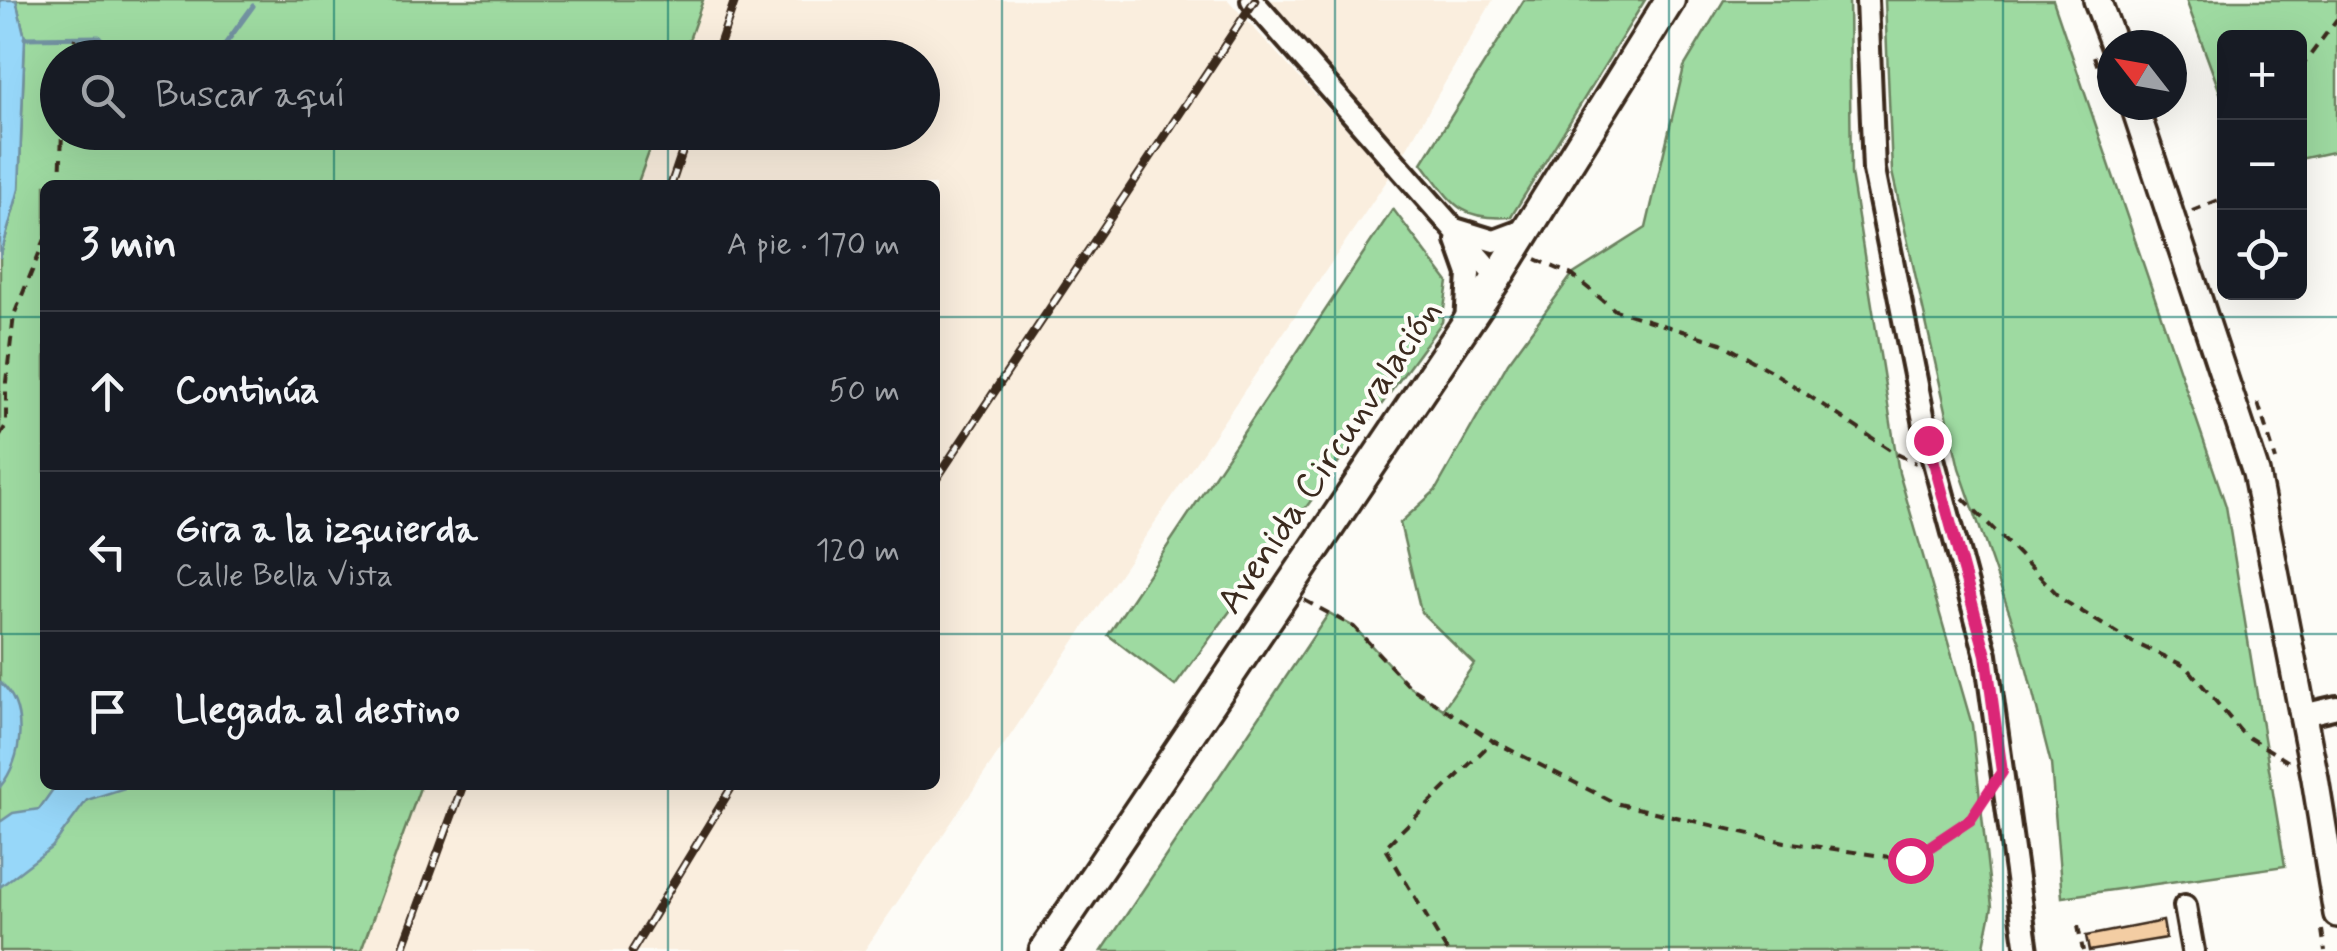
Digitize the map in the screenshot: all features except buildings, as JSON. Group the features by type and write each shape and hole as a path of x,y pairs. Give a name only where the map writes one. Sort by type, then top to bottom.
{"highway":[{"name":"Avenida Circunvalación","path":"1044,951 1496,278 1670,0"}],"main road":[{"path":"2097,0 2108,30"},
{"path":"2139,120 2256,473 2303,715 2329,918"}],"street":[{"path":"1252,0 1496,278"},
{"path":"1867,0 1874,170 1928,440 1986,655 2026,951"},
{"path":"1454,229 1494,241 1526,229"},
{"path":"1454,229 1469,274 1466,323"},
{"path":"2303,715 2337,707"},
{"path":"2185,906 2193,951"}],"path":[{"path":"2307,59 2337,19"},
{"path":"60,180 61,150"},
{"path":"2172,219 2217,201"},
{"path":"0,436 6,425 6,382 14,314 40,251"},
{"path":"1286,590 1354,627 1409,686 1493,741 1616,803 1785,842 1910,860 1970,820 2002,772"},
{"path":"1448,951 1385,847 1493,741"},
{"path":"2293,756 2296,774"},
{"path":"2326,951 2329,918"},
{"path":"2078,926 2082,951"}],"shaded area":[{"path":"703,0 1228,0 1390,176 864,951 361,951 419,790 940,790 940,180 639,180 650,150 940,150 940,40 689,40"},
{"path":"1247,0 1493,0 1400,160"}],"green space":[{"path":"16,0 703,0 689,40 40,40 40,150 650,150 639,180 40,180 40,790 419,790 361,951 0,951 0,258 19,189 25,38"},
{"path":"1524,0 1645,0 1511,217 1479,216 1449,198 1422,163"},
{"path":"1724,0 1849,0 1851,174 1899,473 1972,725 1992,907 1983,951 1102,951 1329,613 1354,627 1409,686 1443,709 1474,664 1421,612 1400,523 1435,491 1508,363 1572,275 1646,228 1684,67"},
{"path":"1885,0 2053,0 2226,506 2285,866 2062,897 2051,764 2020,643 1959,468 1892,172"},
{"path":"2186,0 2337,0 2337,151 2307,157 2307,30 2217,30 2217,84"},
{"path":"1393,209 1448,282 1442,322 1175,686 1108,635"}],"water":[{"path":"0,0 16,0 25,38 19,189 0,258"},
{"path":"0,682 15,705 19,733 14,762 0,787"},
{"path":"52,790 118,790 87,800 52,847 0,887 0,822 13,813 39,809"}],"waterway":[{"path":"228,40 253,6"},
{"path":"25,38 102,40"}],"railway":[{"path":"721,40 735,0"},
{"path":"940,473 1255,0"},
{"path":"673,180 683,150"},
{"path":"402,951 461,790"},
{"path":"632,951 730,790"}],"route":[{"path":"1910,860 1970,820 2002,772 1986,655 1928,440"}]}
